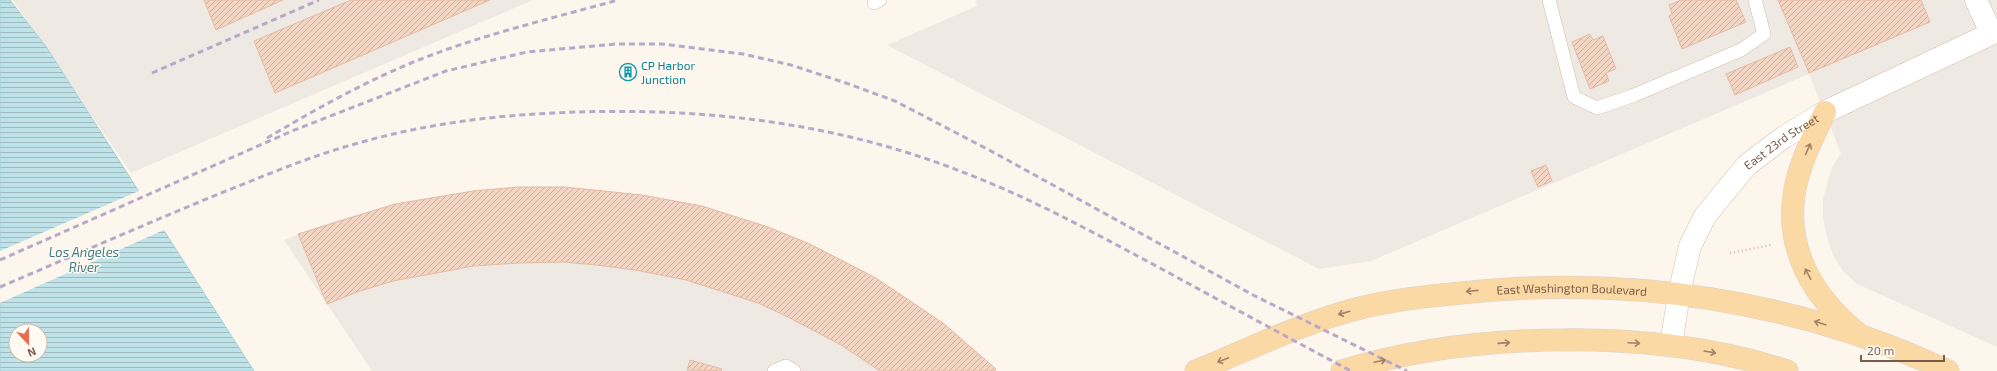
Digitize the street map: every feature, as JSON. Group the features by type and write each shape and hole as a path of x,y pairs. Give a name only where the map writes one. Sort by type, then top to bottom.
{"main road":[{"path":"1825,112 1806,154 1795,189 1795,239 1802,264 1816,290 1837,317 1860,335"},
{"name":"East Washington Boulevard","path":"1196,371 1324,319 1387,302 1490,290 1539,287 1588,287 1679,294 1787,314 1860,335 1905,351 1948,371"},
{"path":"1342,371 1392,358 1436,350 1485,344 1583,340 1671,345 1719,354 1787,371"}],"street":[{"path":"1976,0 1994,32"},
{"name":"East 23rd Street","path":"1671,345 1679,294 1690,246 1705,216 1747,166 1784,137 1825,112 1994,32"}],"lane":[{"path":"1549,0 1574,97 1597,108 1632,96 1741,50 1764,34 1755,0"},
{"path":"774,371 786,366 794,371"}],"path":[{"path":"1730,253 1773,244"}],"shaded area":[{"path":"13,0 533,0 131,173"},
{"path":"975,0 1997,0 1997,347 1857,284 1843,271 1833,255 1823,218 1823,199 1832,167 1841,153 1809,74 1371,261 1319,269 887,45 977,6"},
{"path":"518,187 565,187 642,195 702,206 768,227 810,244 876,278 943,323 998,371 372,371 284,240 334,221 395,204 473,191"}],"water":[{"name":"Los Angeles River","path":"0,0 10,0 47,48 254,371 0,371"}],"pier":[{"path":"141,190 166,229 0,303 0,251"}],"building":[{"path":"204,0 283,0 216,30"},
{"path":"351,0 490,0 275,93 254,41"},
{"path":"1681,0 1736,0 1746,22 1682,49 1669,16 1672,14 1669,5"},
{"path":"1778,0 1921,0 1930,22 1809,73"},
{"path":"1590,34 1593,40 1603,36 1616,69 1606,73 1609,81 1590,89 1572,42"},
{"path":"1790,47 1798,67 1735,95 1726,74"},
{"name":"CP Harbor Junction","path":"621,67 635,67 635,78 621,78"},
{"path":"1546,165 1552,181 1538,187 1531,171"},
{"path":"518,187 565,187 642,195 702,206 768,227 810,244 876,278 943,323 996,369 994,371 880,371 841,345 758,303 686,280 635,270 596,265 564,262 474,266 393,281 360,291 327,304 298,234 395,204 473,191"},
{"path":"690,360 722,369 721,371 687,370"}],"railway":[{"path":"152,73 319,0"},
{"path":"267,138 317,109 404,66 456,46 618,0"},
{"path":"0,260 292,131 446,71 527,52 616,44 662,44 743,54 791,65 895,101 991,151 1253,295 1407,371"},
{"path":"0,287 274,172 322,154 379,137 454,122 529,114 607,111 711,115 815,129 916,155 965,173 1015,194 1088,230 1351,371"}],"place":[{"name":"CP Harbor Junction","path":"628,72"}]}
